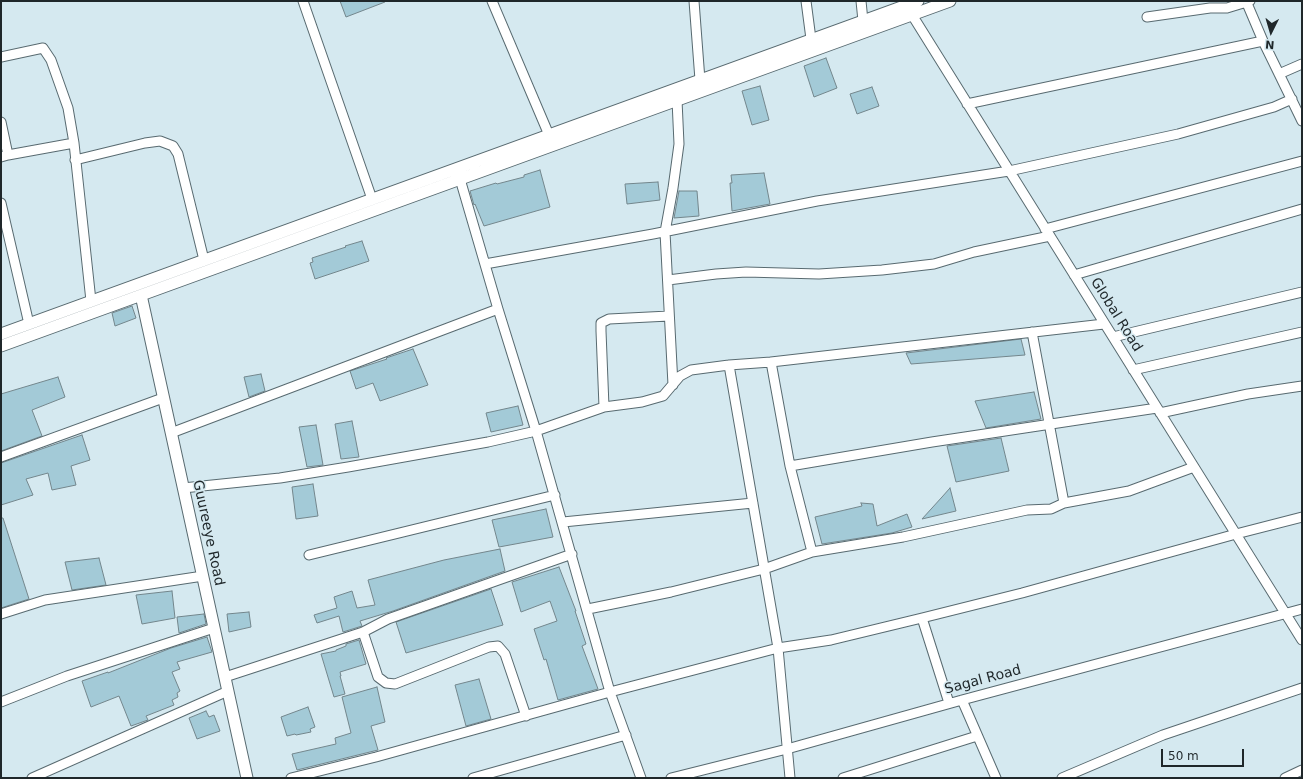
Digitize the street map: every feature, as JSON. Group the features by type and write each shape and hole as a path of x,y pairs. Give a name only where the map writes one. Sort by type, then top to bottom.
{"street":[{"path":"304,1 372,199"},
{"path":"492,1 549,135"},
{"path":"694,1 700,80"},
{"path":"806,1 811,39"},
{"path":"860,1 863,21"},
{"path":"1,346 678,100 909,10 918,1"},
{"path":"1,334 811,39 863,21 950,1"},
{"path":"1148,17 1210,8 1227,8 1248,1 1263,41 1302,121"},
{"name":"Global Road","path":"909,10 1302,640"},
{"path":"967,104 1263,41"},
{"path":"1,57 42,48 51,60 68,108 74,142 91,301"},
{"path":"1279,74 1302,64"},
{"path":"485,264 665,232 817,201 1009,171 1178,134 1274,106 1292,99"},
{"path":"673,385 665,232 673,188 678,144 678,100"},
{"path":"1,122 5,156 74,142"},
{"path":"75,160 160,140 173,146 178,154 204,260"},
{"path":"668,280 746,272 819,274 882,270 934,264 1302,161"},
{"path":"459,167 460,179 555,494 610,692 641,778"},
{"path":"1,203 5,237 29,324"},
{"path":"1074,275 1302,209"},
{"path":"1113,337 1302,292"},
{"name":"Guureeye Road","path":"141,295 247,778"},
{"path":"171,433 498,309"},
{"path":"604,407 601,332 602,323 609,319 669,316"},
{"path":"183,488 280,478 488,442 536,431 604,407 642,402 662,396 680,376 691,370 1104,324"},
{"path":"1032,332 1064,503"},
{"path":"1133,370 1302,332"},
{"path":"771,362 790,466 812,552"},
{"path":"728,365 778,648 790,778"},
{"path":"790,466 1050,424 1158,410 1302,386"},
{"path":"1,457 163,398"},
{"path":"588,609 672,592 764,569 812,552 903,537 1027,510 1051,508 1064,503 1129,491 1194,467"},
{"path":"309,555 555,494"},
{"path":"563,522 753,503"},
{"path":"291,778 376,757 610,692 778,648 832,640 1022,593 1302,517"},
{"path":"225,677 363,632 388,619 572,554"},
{"path":"1,614 45,600 203,576"},
{"name":"Sagal Road","path":"671,778 706,773 949,703 1302,608"},
{"path":"922,618 949,703"},
{"path":"1,702 67,676 214,628"},
{"path":"363,632 378,677 386,683 395,684 489,647 498,646 505,654 526,716"},
{"path":"1062,778 1163,735 1302,688"},
{"path":"32,778 228,691"},
{"path":"962,700 996,778"},
{"path":"472,778 626,735"},
{"path":"843,778 977,736"},
{"path":"1285,778 1302,770"}],"building":[{"path":"340,1 385,1 385,2 346,17"},
{"path":"826,58 837,88 814,97 804,66"},
{"path":"760,86 769,120 752,125 742,91"},
{"path":"872,87 879,106 857,114 850,94"},
{"path":"540,170 550,207 484,226 475,204 474,205 470,191 496,183 524,177 524,175"},
{"path":"764,173 770,204 732,211 730,183 732,183 731,175"},
{"path":"658,182 660,200 627,204 625,184"},
{"path":"679,191 697,191 699,216 674,218"},
{"path":"362,241 369,261 315,279 310,263 313,262 312,258"},
{"path":"132,306 136,318 115,326 112,313"},
{"path":"1021,339 1025,355 911,364 906,353"},
{"path":"413,349 428,385 380,401 373,383 356,389 350,371"},
{"path":"261,374 265,391 249,397 244,377"},
{"path":"58,377 65,397 32,410 42,436 1,451 1,394"},
{"path":"1034,392 1041,419 986,428 975,401"},
{"path":"518,406 523,425 491,432 486,413"},
{"path":"352,421 359,457 341,459 335,424"},
{"path":"316,425 323,465 307,467 299,427"},
{"path":"82,435 90,460 71,466 76,485 52,490 48,473 26,479 33,495 1,505 1,463"},
{"path":"1001,438 1009,471 956,482 947,446"},
{"path":"313,484 318,516 296,519 292,487"},
{"path":"950,488 956,511 922,519 942,497"},
{"path":"861,503 873,504 877,526 907,514 912,527 892,533 822,544 815,517 862,506"},
{"path":"546,509 553,537 499,547 492,520"},
{"path":"1,518 3,518 29,599 1,608"},
{"path":"500,549 505,571 393,611 360,621 362,626 343,632 339,616 317,623 314,615 337,608 334,597 352,591 357,608 375,605 368,580 444,560"},
{"path":"99,558 106,585 72,590 65,562"},
{"path":"559,567 576,611 586,644 582,646 598,689 558,700 546,659 544,660 534,629 557,621 550,601 521,612 512,582"},
{"path":"491,589 503,625 406,653 396,622"},
{"path":"172,591 175,618 142,624 136,595"},
{"path":"249,612 251,627 229,632 227,614"},
{"path":"204,614 206,624 179,633 177,617"},
{"path":"207,637 212,652 177,662 180,669 172,672 180,691 177,693 178,697 172,700 174,705 146,716 148,720 131,726 119,696 91,707 82,681 108,673 171,648"},
{"path":"359,640 366,664 340,672 345,694 334,697 321,654 336,651 346,646 346,644"},
{"path":"479,679 491,719 466,726 455,685"},
{"path":"377,687 385,722 371,726 378,750 297,770 292,754 336,744 335,738 351,733 342,697"},
{"path":"308,707 315,727 310,729 311,732 287,736 281,717"},
{"path":"206,711 209,717 214,715 220,731 197,739 189,718"}]}
